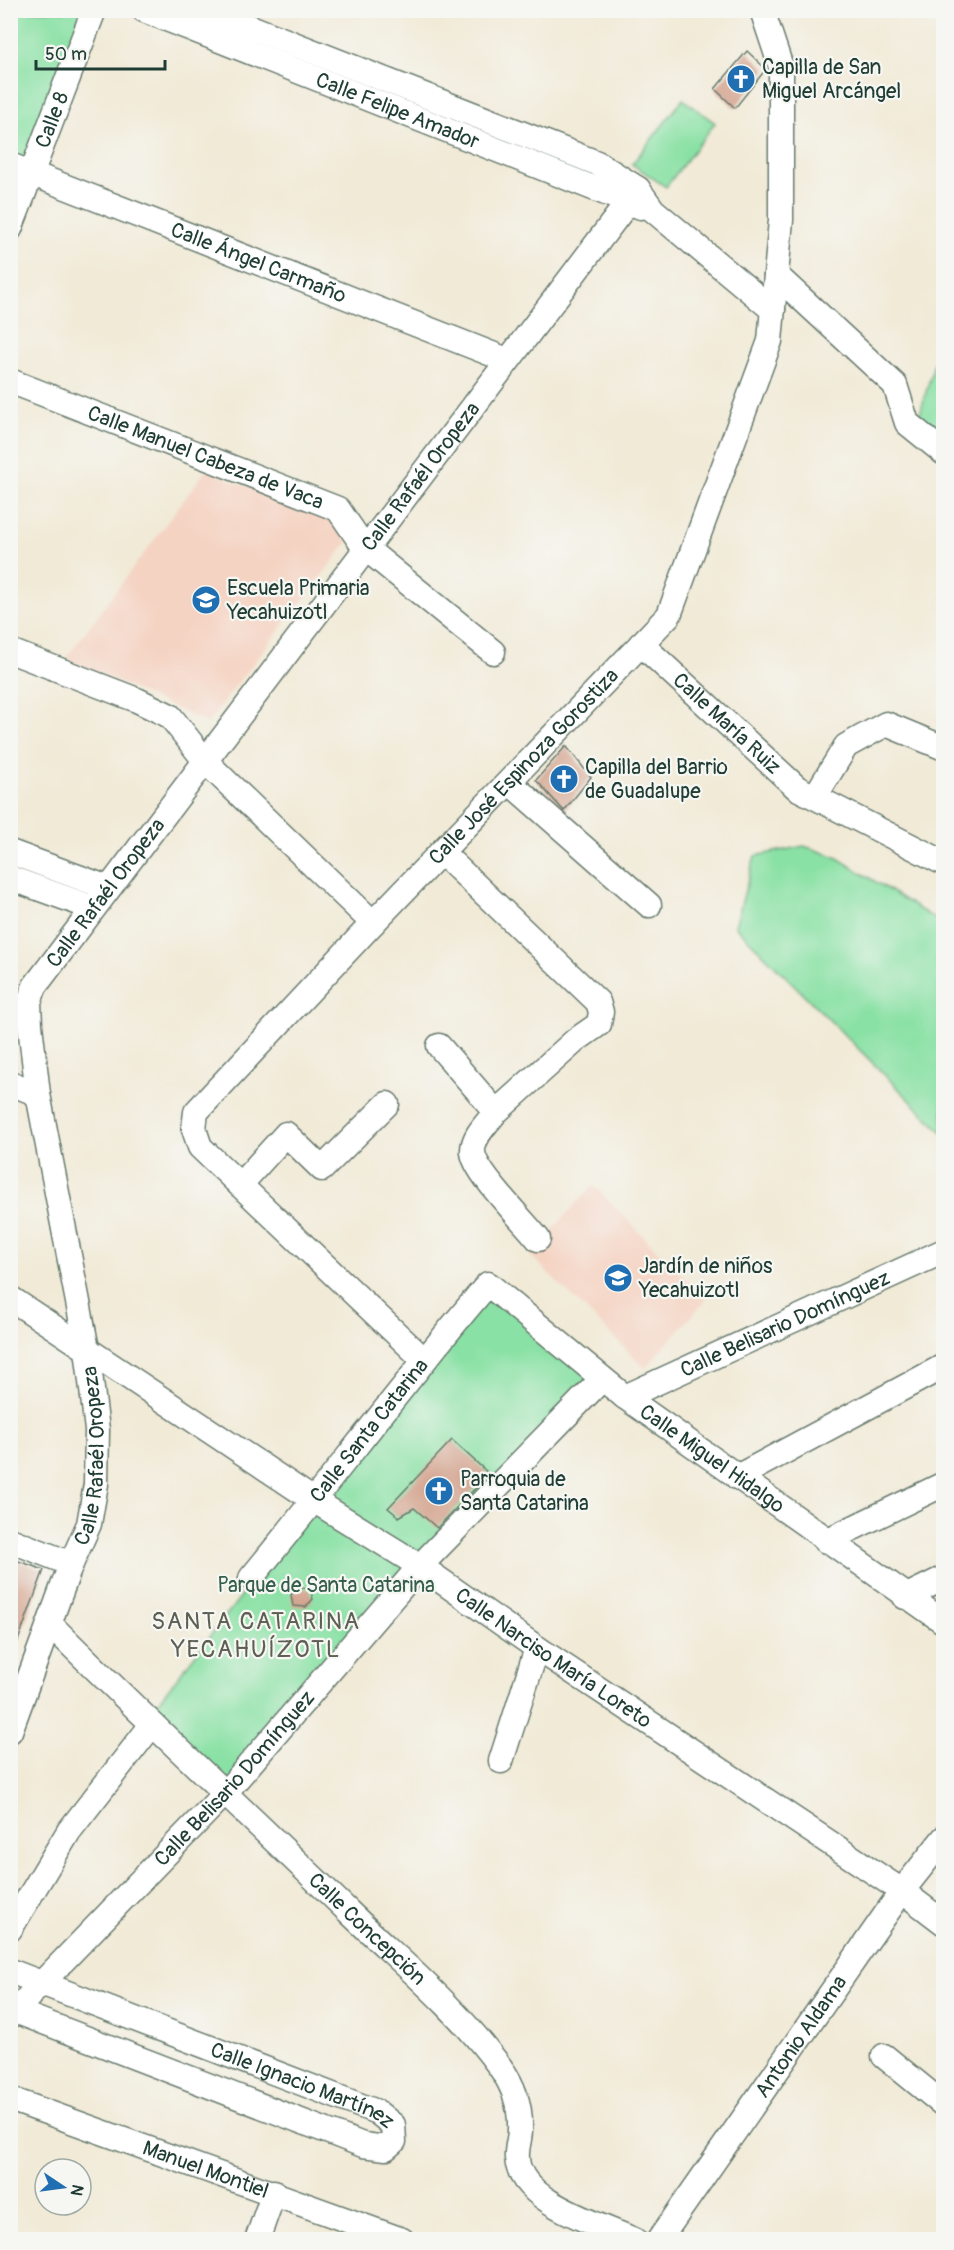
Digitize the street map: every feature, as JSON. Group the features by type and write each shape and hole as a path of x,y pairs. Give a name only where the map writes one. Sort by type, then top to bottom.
{"street":[{"name":"Calle 8","path":"10,229 21,169 94,10"},
{"name":"Calle Felipe Amador","path":"144,10 586,184 633,196"},
{"name":"Calle Felipe Amador","path":"207,10 597,163 633,196 773,310"},
{"name":"Calle José Espinoza Gorostiza","path":"423,1359 200,1147 194,1129 196,1112 372,923 669,615 771,341 781,220 781,67 759,13"},
{"name":"Calle Ángel Carmaño","path":"21,169 507,360"},
{"name":"Calle Rafaél Oropeza","path":"10,1731 71,1564 89,1524 96,1484 98,1430 87,1349 38,1094 29,1002 35,986 206,762 364,548 633,196"},
{"path":"776,275 895,385 908,423 944,453"},
{"name":"Calle Manuel Cabeza de Vaca","path":"10,381 338,509 364,548 493,652"},
{"name":"Calle María Ruiz","path":"641,644 797,788 816,795 940,861 944,858"},
{"path":"10,651 137,700 170,716 206,762 372,923"},
{"path":"816,795 846,747 886,724 944,748"},
{"path":"509,782 649,905"},
{"path":"10,852 108,888"},
{"path":"441,852 598,1002 601,1012 599,1024 576,1040 496,1112 476,1137 473,1152 478,1168 538,1239"},
{"path":"10,878 93,908"},
{"path":"439,1046 496,1112"},
{"path":"10,1083 38,1094"},
{"path":"240,1185 286,1134 322,1169 387,1104"},
{"name":"Calle Belisario Domínguez","path":"625,1397 944,1251"},
{"name":"Calle Santa Catarina","path":"251,1578 315,1501 423,1359 488,1284"},
{"name":"Calle Miguel Hidalgo","path":"488,1284 625,1397 905,1597 944,1622"},
{"name":"Calle Narciso María Loreto","path":"10,1298 315,1501 420,1566 537,1648 902,1891 944,1923"},
{"path":"737,1477 944,1366"},
{"name":"Calle Belisario Domínguez","path":"12,2012 43,1983 225,1793 420,1566 602,1379"},
{"path":"826,1541 944,1484"},
{"path":"10,1540 71,1564"},
{"path":"905,1597 944,1578"},
{"name":"Calle Concepción","path":"50,1624 151,1726 225,1793 453,2013 491,2054 510,2080 519,2106 520,2131 517,2158 525,2182 544,2199 634,2240"},
{"path":"501,1761 537,1648"},
{"path":"10,1929 69,1831 151,1726"},
{"name":"Antonio Aldama","path":"659,2240 902,1891 944,1838"},
{"name":"Calle Ignacio Martínez","path":"10,1971 377,2112 393,2125 394,2141 386,2148 363,2145 12,2012"},
{"path":"884,2056 944,2105"},
{"path":"275,2111 289,2078"},
{"name":"Manuel Montiel","path":"10,2099 274,2192 402,2240"},
{"path":"256,2240 274,2192"}],"shaded area":[{"name":"Escuela Primaria Yecahuizotl","path":"206,470 329,520 348,542 207,723 66,658"},
{"name":"Jardín de niños Yecahuizotl","path":"593,1185 706,1300 645,1368 530,1255"}],"green space":[{"path":"10,11 84,11 27,161 11,154"},
{"path":"683,99 715,123 666,187 632,164"},
{"path":"943,332 943,439 919,417"},
{"path":"804,846 836,857 943,924 943,1133 735,926 755,856"},
{"path":"488,1284 594,1373 422,1570 319,1502"},
{"name":"Parque de Santa Catarina","path":"315,1502 418,1571 218,1793 144,1720"}],"building":[{"name":"Capilla de San Miguel Arcángel","path":"747,51 766,69 735,108 715,89"},
{"name":"Capilla del Barrio de Guadalupe","path":"566,746 591,777 564,811 536,780"},
{"name":"Parroquia de Santa Catarina","path":"452,1440 489,1474 437,1528 414,1508 399,1517 388,1508"},
{"path":"10,1558 44,1570 12,1657 10,1657"},
{"path":"297,1587 310,1589 313,1599 306,1607 293,1606 291,1595"}],"place":[{"name":"Capilla de San Miguel Arcángel","path":"741,79"},
{"name":"Escuela Primaria Yecahuizotl","path":"206,600"},
{"name":"Capilla del Barrio de Guadalupe","path":"564,779"},
{"name":"Jardín de niños Yecahuizotl","path":"618,1278"},
{"name":"Parroquia de Santa Catarina","path":"439,1491"}],"district":[{"name":"SANTA CATARINA YECAHUÍZOTL","path":"256,1635"}]}
